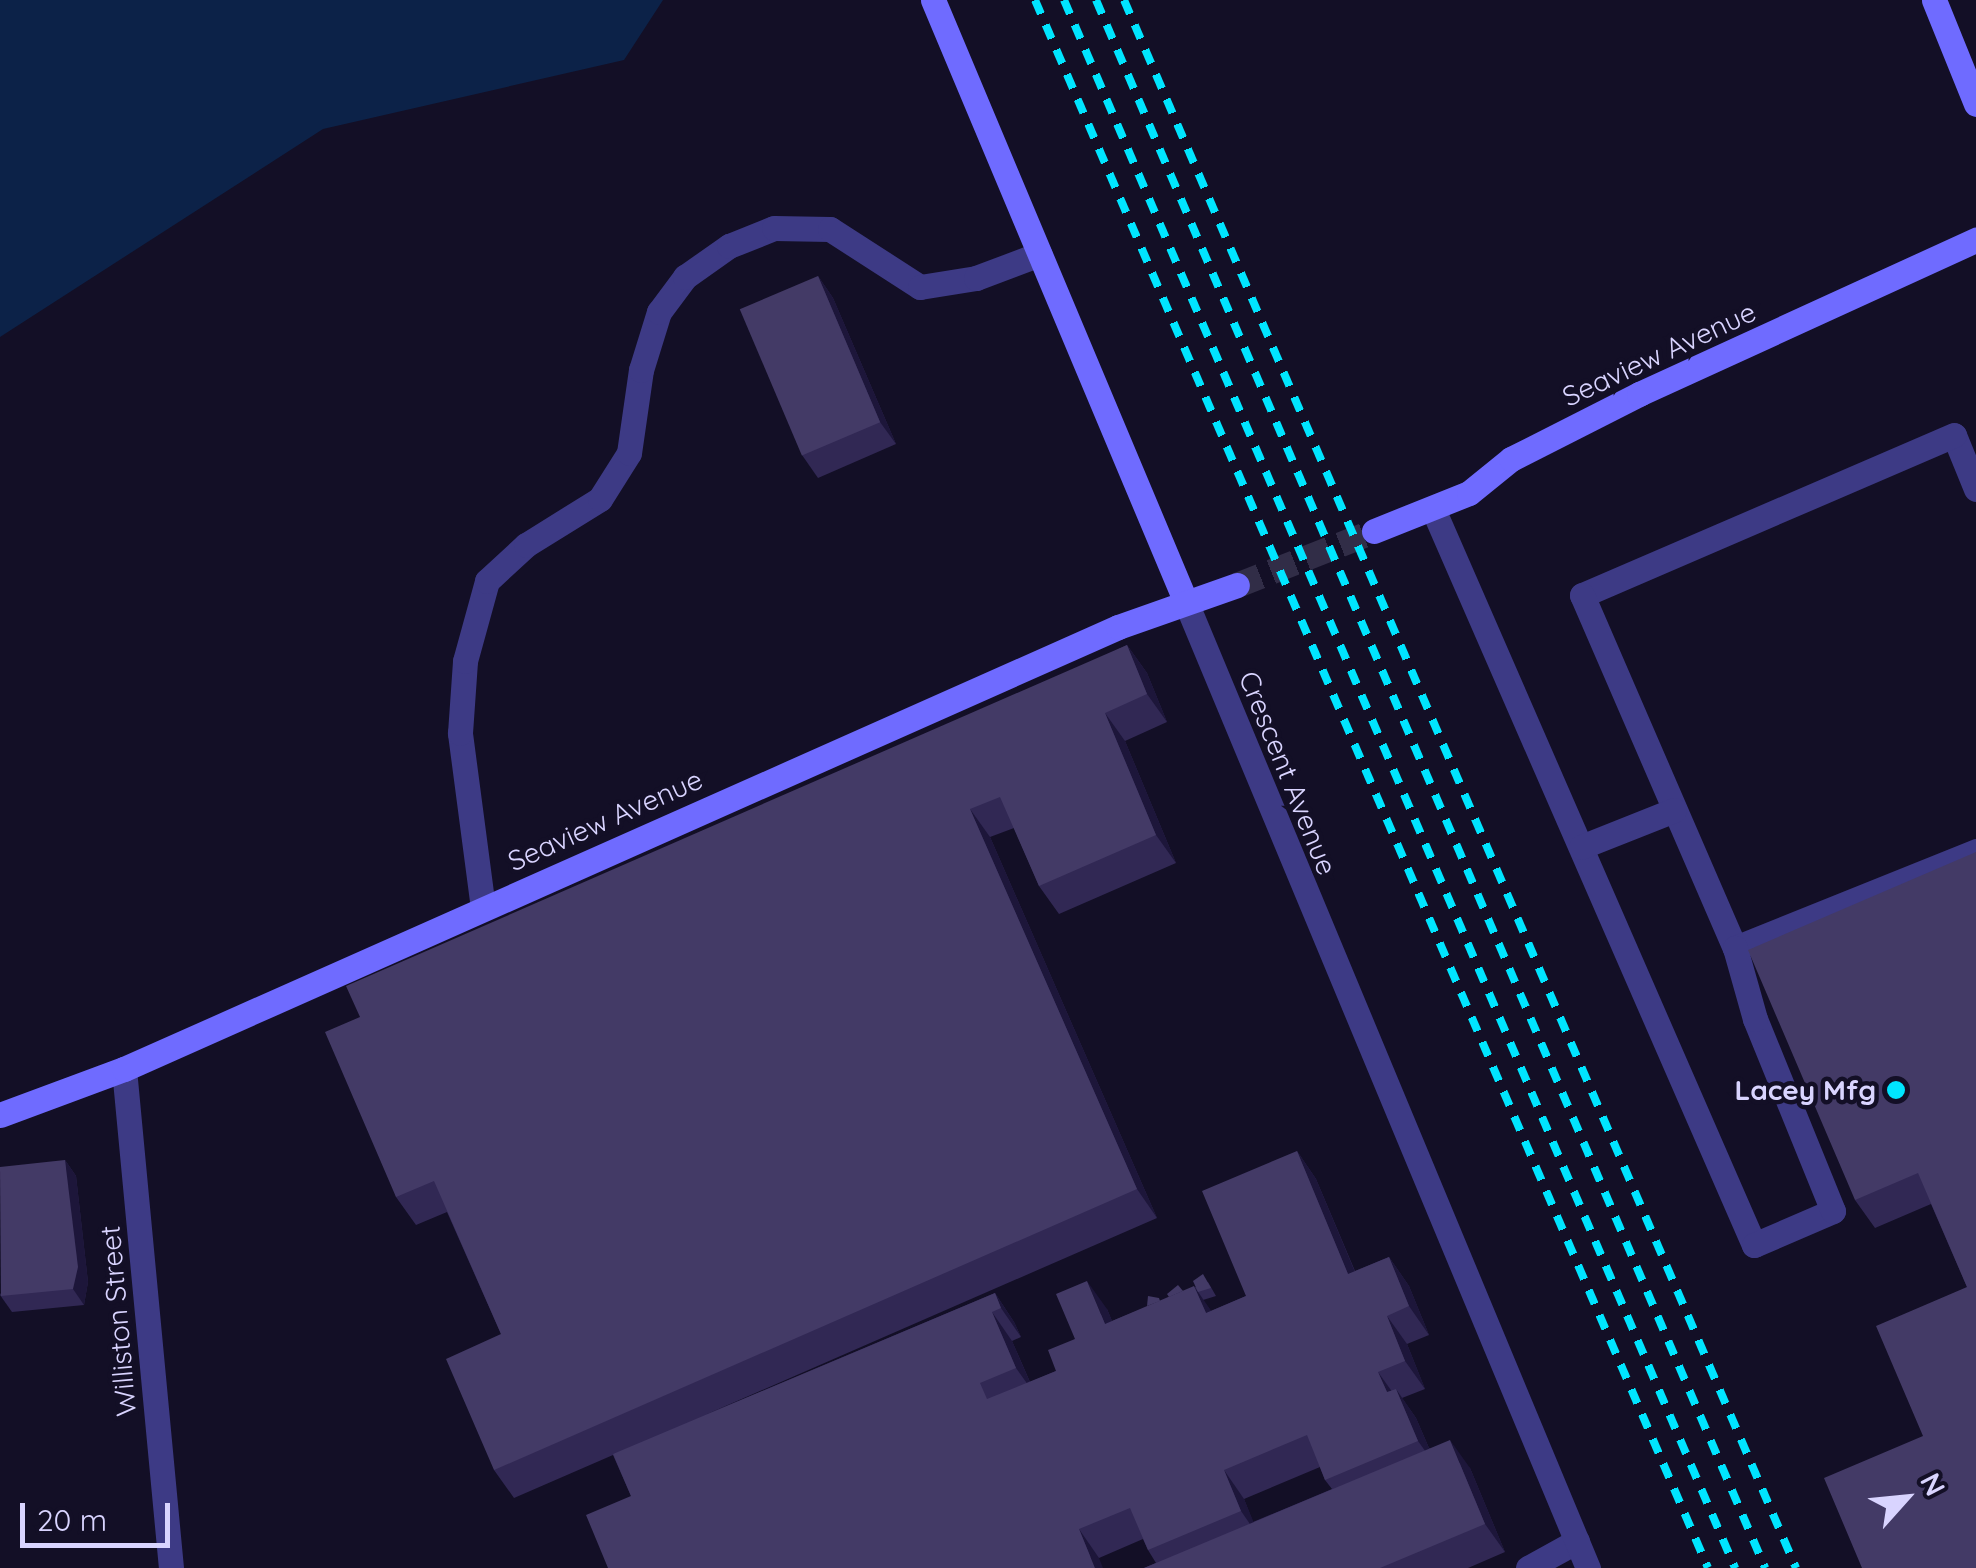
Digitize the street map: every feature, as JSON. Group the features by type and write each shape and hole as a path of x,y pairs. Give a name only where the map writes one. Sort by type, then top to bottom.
{"main road":[{"name":"Crescent Avenue","path":"933,0 1185,600"},
{"path":"1934,0 1976,104"},
{"name":"Seaview Avenue","path":"1374,531 1469,492 1511,460 1639,394 1976,240"},
{"name":"Seaview Avenue","path":"0,1115 124,1068 1185,600 1237,586"}],"street":[{"path":"483,908 460,733 464,661 486,580 526,544 600,499 630,453 641,370 659,312 685,277 729,246 774,228 830,229 920,287 976,278 1040,254"},
{"path":"1433,510 1754,1245 1833,1211 1755,1019 1734,948 1582,595 1954,436 1976,489"},
{"name":"Crescent Avenue","path":"1185,600 1588,1568"},
{"path":"1581,847 1674,810"},
{"path":"1734,948 1976,851"},
{"name":"Williston Street","path":"124,1068 171,1568"},
{"path":"1528,1568 1577,1541"}],"water":[{"path":"0,0 663,0 624,60 323,129 0,337"}],"building":[{"path":"818,276 880,422 802,456 740,309"},
{"path":"1127,645 1147,694 1105,713 1156,835 1039,886 1000,797 970,809 1137,1189 494,1470 446,1359 501,1334 434,1181 396,1197 325,1032 360,1017 346,986"},
{"path":"1976,852 1976,1568 1862,1568 1824,1478 1923,1436 1876,1326 1967,1287 1918,1173 1855,1200 1748,950"},
{"path":"1297,1151 1348,1274 1389,1257 1409,1306 1387,1316 1405,1361 1378,1372 1387,1392 1396,1389 1418,1441 1325,1480 1307,1435 1224,1470 1241,1511 1148,1550 1130,1508 1079,1529 1095,1568 608,1568 586,1515 631,1496 613,1454 995,1293 1001,1308 992,1312 1016,1368 980,1383 987,1399 1056,1371 1048,1350 1075,1339 1056,1294 1087,1281 1105,1324 1194,1286 1206,1313 1246,1296 1202,1191"},
{"path":"65,1160 78,1267 73,1289 1,1296 0,1167"},
{"path":"1203,1274 1211,1288 1198,1292 1193,1281"},
{"path":"1178,1285 1183,1291 1169,1297 1167,1294"},
{"path":"1148,1296 1159,1298 1160,1301 1147,1306"},
{"path":"1450,1440 1485,1524 1380,1568 1144,1568"}],"tunnel":[{"path":"1237,585 1374,531"}],"railway":[{"path":"1035,0 1708,1568"},
{"path":"1064,0 1735,1568"},
{"path":"1096,0 1765,1568"},
{"path":"1124,0 1796,1568"}],"place":[{"name":"Lacey Mfg","path":"1896,1090"}]}
